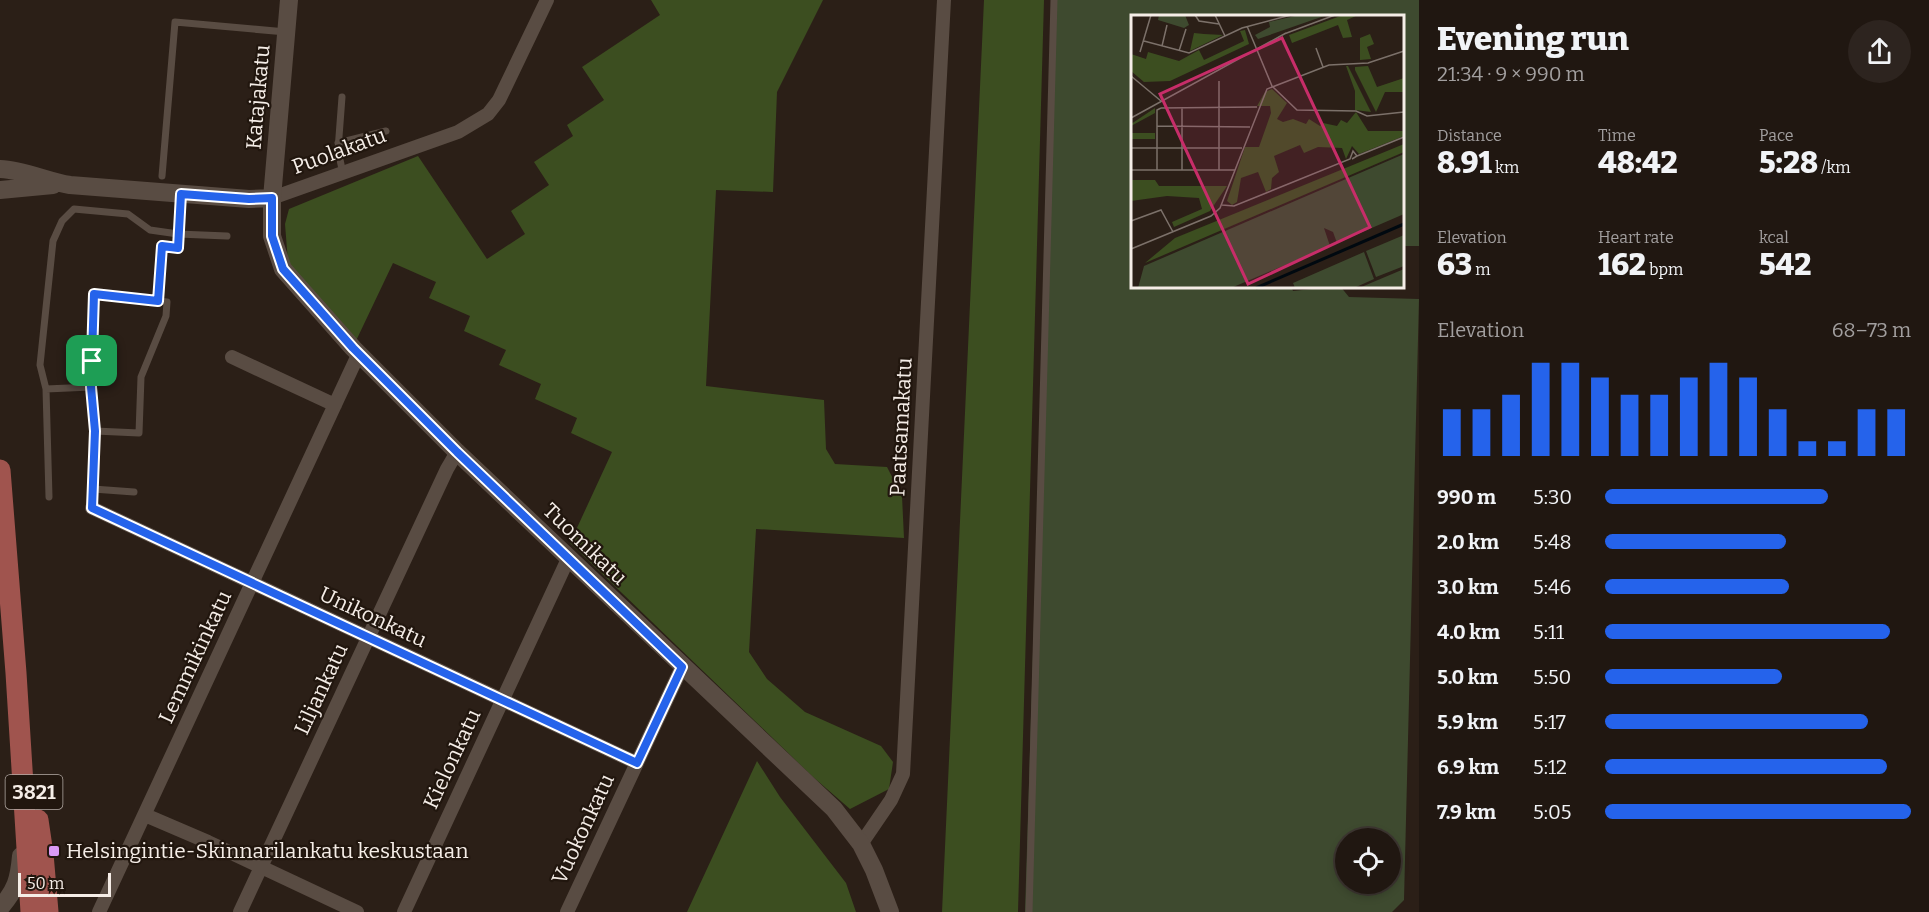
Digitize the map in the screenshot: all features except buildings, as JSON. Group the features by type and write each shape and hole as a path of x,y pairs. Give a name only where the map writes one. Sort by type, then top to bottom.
{"main road":[{"name":"3821","path":"0,470 31,912"},
{"name":"3821","path":"16,673 43,854 48,912"}],"street":[{"name":"Katajakatu","path":"272,198 289,0"},
{"name":"Puolakatu","path":"0,169 15,170 58,183 249,199 272,198 458,132 488,114 499,100 548,0"},
{"name":"Paatsamakatu","path":"861,844 891,800 903,774 944,0"},
{"name":"Puolakatu","path":"0,190 70,184"},
{"name":"Tuomikatu","path":"272,198 272,236 283,269 358,353 457,452 826,802 861,844 890,912"},
{"name":"Lemmikinkatu","path":"99,912 358,353"},
{"path":"232,357 335,405"},
{"name":"Liljankatu","path":"240,912 457,452"},
{"name":"Unikonkatu","path":"92,508 637,763"},
{"name":"Kielonkatu","path":"404,912 568,559"},
{"name":"Vuokonkatu","path":"567,912 682,667"},
{"path":"0,908 13,892 20,875 24,803"},
{"path":"145,815 357,912"}],"lane":[{"path":"1029,912 1054,0"},
{"path":"162,176 175,22 286,32"},
{"path":"342,97 338,150 344,174"},
{"path":"339,143 386,131"},
{"path":"158,301 162,246 178,248 181,194"},
{"path":"49,497 45,389 40,365 53,241 62,221 74,209 128,214 150,230 178,234 227,236"},
{"path":"92,508 95,431 91,387 94,294 167,302 166,316 141,377 139,433 95,431"},
{"path":"45,389 91,387"},
{"path":"93,489 134,492"}],"green space":[{"path":"651,0 823,0 777,92 773,192 716,190 706,386 824,400 826,449 835,464 887,467 902,496 904,538 756,529 749,652 767,679 805,712 881,746 893,762 889,789 850,809 812,776 570,543 612,452 571,433 577,418 535,399 541,384 499,365 506,350 464,331 470,316 429,298 436,282 393,263 354,345 288,262 285,224 289,209 418,156 487,259 525,234 511,211 549,185 534,162 573,136 567,125 604,100 582,67 660,15"},
{"path":"984,0 1044,0 1018,912 942,912"},
{"path":"1053,0 1419,0 1419,246 1404,246 1404,15 1131,15 1131,288 1292,288 1293,291 1342,288 1349,297 1419,299 1404,900 1392,912 1025,912"},
{"path":"757,761 780,797 846,883 856,912 687,912"}],"place":[{"name":"Helsingintie-Skinnarilankatu keskustaan","path":"54,851"}],"route":[{"path":"181,194 249,199 272,198 272,236 283,269 353,348 457,452 682,667 637,763 92,508 95,431 91,387 92,361 94,294 158,301 162,246 178,248 181,194"}]}
